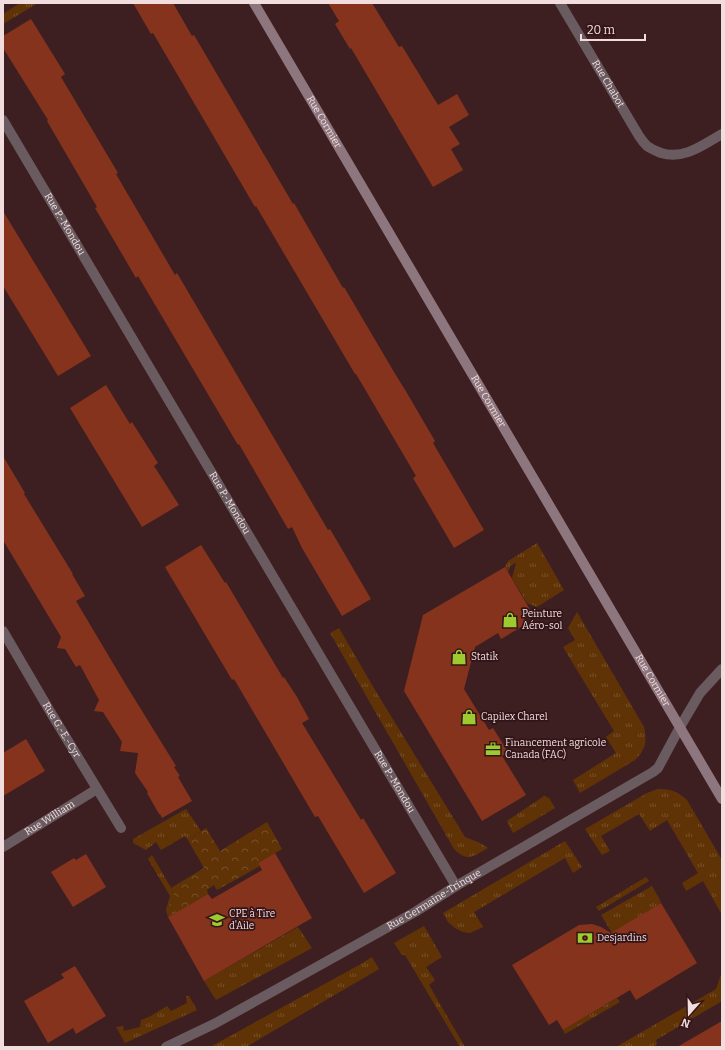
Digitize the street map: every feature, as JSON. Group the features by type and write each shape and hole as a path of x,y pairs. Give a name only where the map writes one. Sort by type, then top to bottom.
{"street":[{"name":"Rue Cormier","path":"254,3 722,798"},
{"name":"Rue Chabot","path":"560,3 639,136 647,146 655,151 665,154 684,154 722,134"},
{"name":"Rue P.-Mondou","path":"3,120 456,886"},
{"name":"Rue G.-E.-Cyr","path":"3,631 121,828"},
{"name":"Rue Germaine-Trinque","path":"166,1047 216,1023 331,960 654,772 658,768 700,692 722,669"},
{"name":"Rue William","path":"3,847 97,789"}],"green space":[{"path":"20,3 38,3 3,24 3,14"},
{"path":"537,543 564,590 537,607 527,603 512,578 516,563 511,565 508,572 505,567 508,561"},
{"path":"577,612 644,727 645,737 645,745 635,760 580,793 573,780 616,753 606,737 614,731 563,647 575,640 568,628"},
{"path":"339,628 465,837 488,848 471,857 463,856 454,849 330,633"},
{"path":"658,789 674,791 687,800 722,860 722,915 703,881 686,891 682,883 698,873 667,820 650,831 639,814 601,836 610,851 602,855 585,829 647,793"},
{"path":"544,796 549,798 555,808 513,833 507,821"},
{"path":"186,809 201,831 188,840 185,836 161,850 156,842 146,850 133,843 133,839"},
{"path":"267,822 282,849 258,863 260,866 217,890 214,885 207,890 208,894 168,917 174,893 171,888 204,868 188,840 206,828 220,851"},
{"path":"565,841 582,867 573,873 565,858 474,912 483,927 470,933 463,932 455,928 448,922 443,913"},
{"path":"152,855 174,893 168,917 166,910 170,896 148,859"},
{"path":"646,877 649,881 599,911 596,907"},
{"path":"652,886 661,903 612,933 601,915"},
{"path":"424,926 442,957 426,967 435,980 429,985 465,1047 460,1047 405,955 402,955 394,943"},
{"path":"298,927 312,948 216,1000 204,981"},
{"path":"372,957 379,969 246,1047 210,1047 359,965"},
{"path":"722,972 722,1001 656,1040 657,1044 653,1047 616,1047 716,989"},
{"path":"186,996 189,996 197,1010 125,1043 116,1027 123,1026 124,1031 140,1027 141,1020 167,1006 171,1011 187,1003"},
{"path":"617,998 620,1002 565,1034 563,1030"}],"building":[{"path":"133,3 173,3 192,36 194,35 293,204 294,203 343,288 344,287 407,393 435,441 433,443 484,530 454,548 413,478 416,476 356,374 256,206 255,207 153,33 151,34"},
{"path":"328,3 372,3 399,47 402,46 438,105 457,94 469,115 449,127 460,144 451,149 463,170 433,187 351,48 350,49 335,24 339,21"},
{"path":"31,19 65,74 61,77 118,173 116,174 175,275 177,273 328,530 330,529 371,599 342,616 302,548 292,527 288,529 239,444 238,445 138,276 136,278 95,208 97,207 47,121 48,120 3,48 3,36"},
{"path":"3,211 91,356 58,376 3,286"},
{"path":"106,385 130,424 132,422 158,463 154,466 179,505 142,527 70,408"},
{"path":"3,456 85,596 76,601 176,766 174,767 180,776 178,777 192,801 162,818 147,793 148,792 135,773 138,753 120,751 122,742 103,712 94,711 99,700 80,665 76,667 65,649 57,648 61,637 3,540"},
{"path":"201,545 225,583 226,582 283,678 284,677 297,697 309,719 302,723 361,820 363,818 396,873 364,893 318,816 315,817 234,679 232,680 165,567"},
{"path":"505,567 532,613 525,618 528,623 501,639 498,633 475,647 464,689 489,730 493,728 508,752 502,756 526,795 482,821 404,691 423,615"},
{"path":"26,739 45,771 3,796 3,753"},
{"path":"275,853 312,918 204,981 168,917 208,894 212,899 262,870 258,863"},
{"path":"86,854 106,887 73,907 51,872 74,858 76,860"},
{"path":"661,903 697,963 636,1000 630,990 563,1030 557,1020 549,1025 512,965 579,925 592,924 611,933"},
{"path":"75,966 106,1016 76,1034 73,1028 48,1043 24,1001 64,978 61,974"},
{"path":"722,1021 722,1047 677,1047"}],"place":[{"name":"Peinture Aéro-sol","path":"510,620"},
{"name":"Statik","path":"459,657"},
{"name":"Capilex Charel","path":"469,717"},
{"name":"Financement agricole Canada (FAC)","path":"493,749"},
{"name":"CPE à Tire d'Aile","path":"217,920"},
{"name":"Desjardins","path":"585,938"}]}
